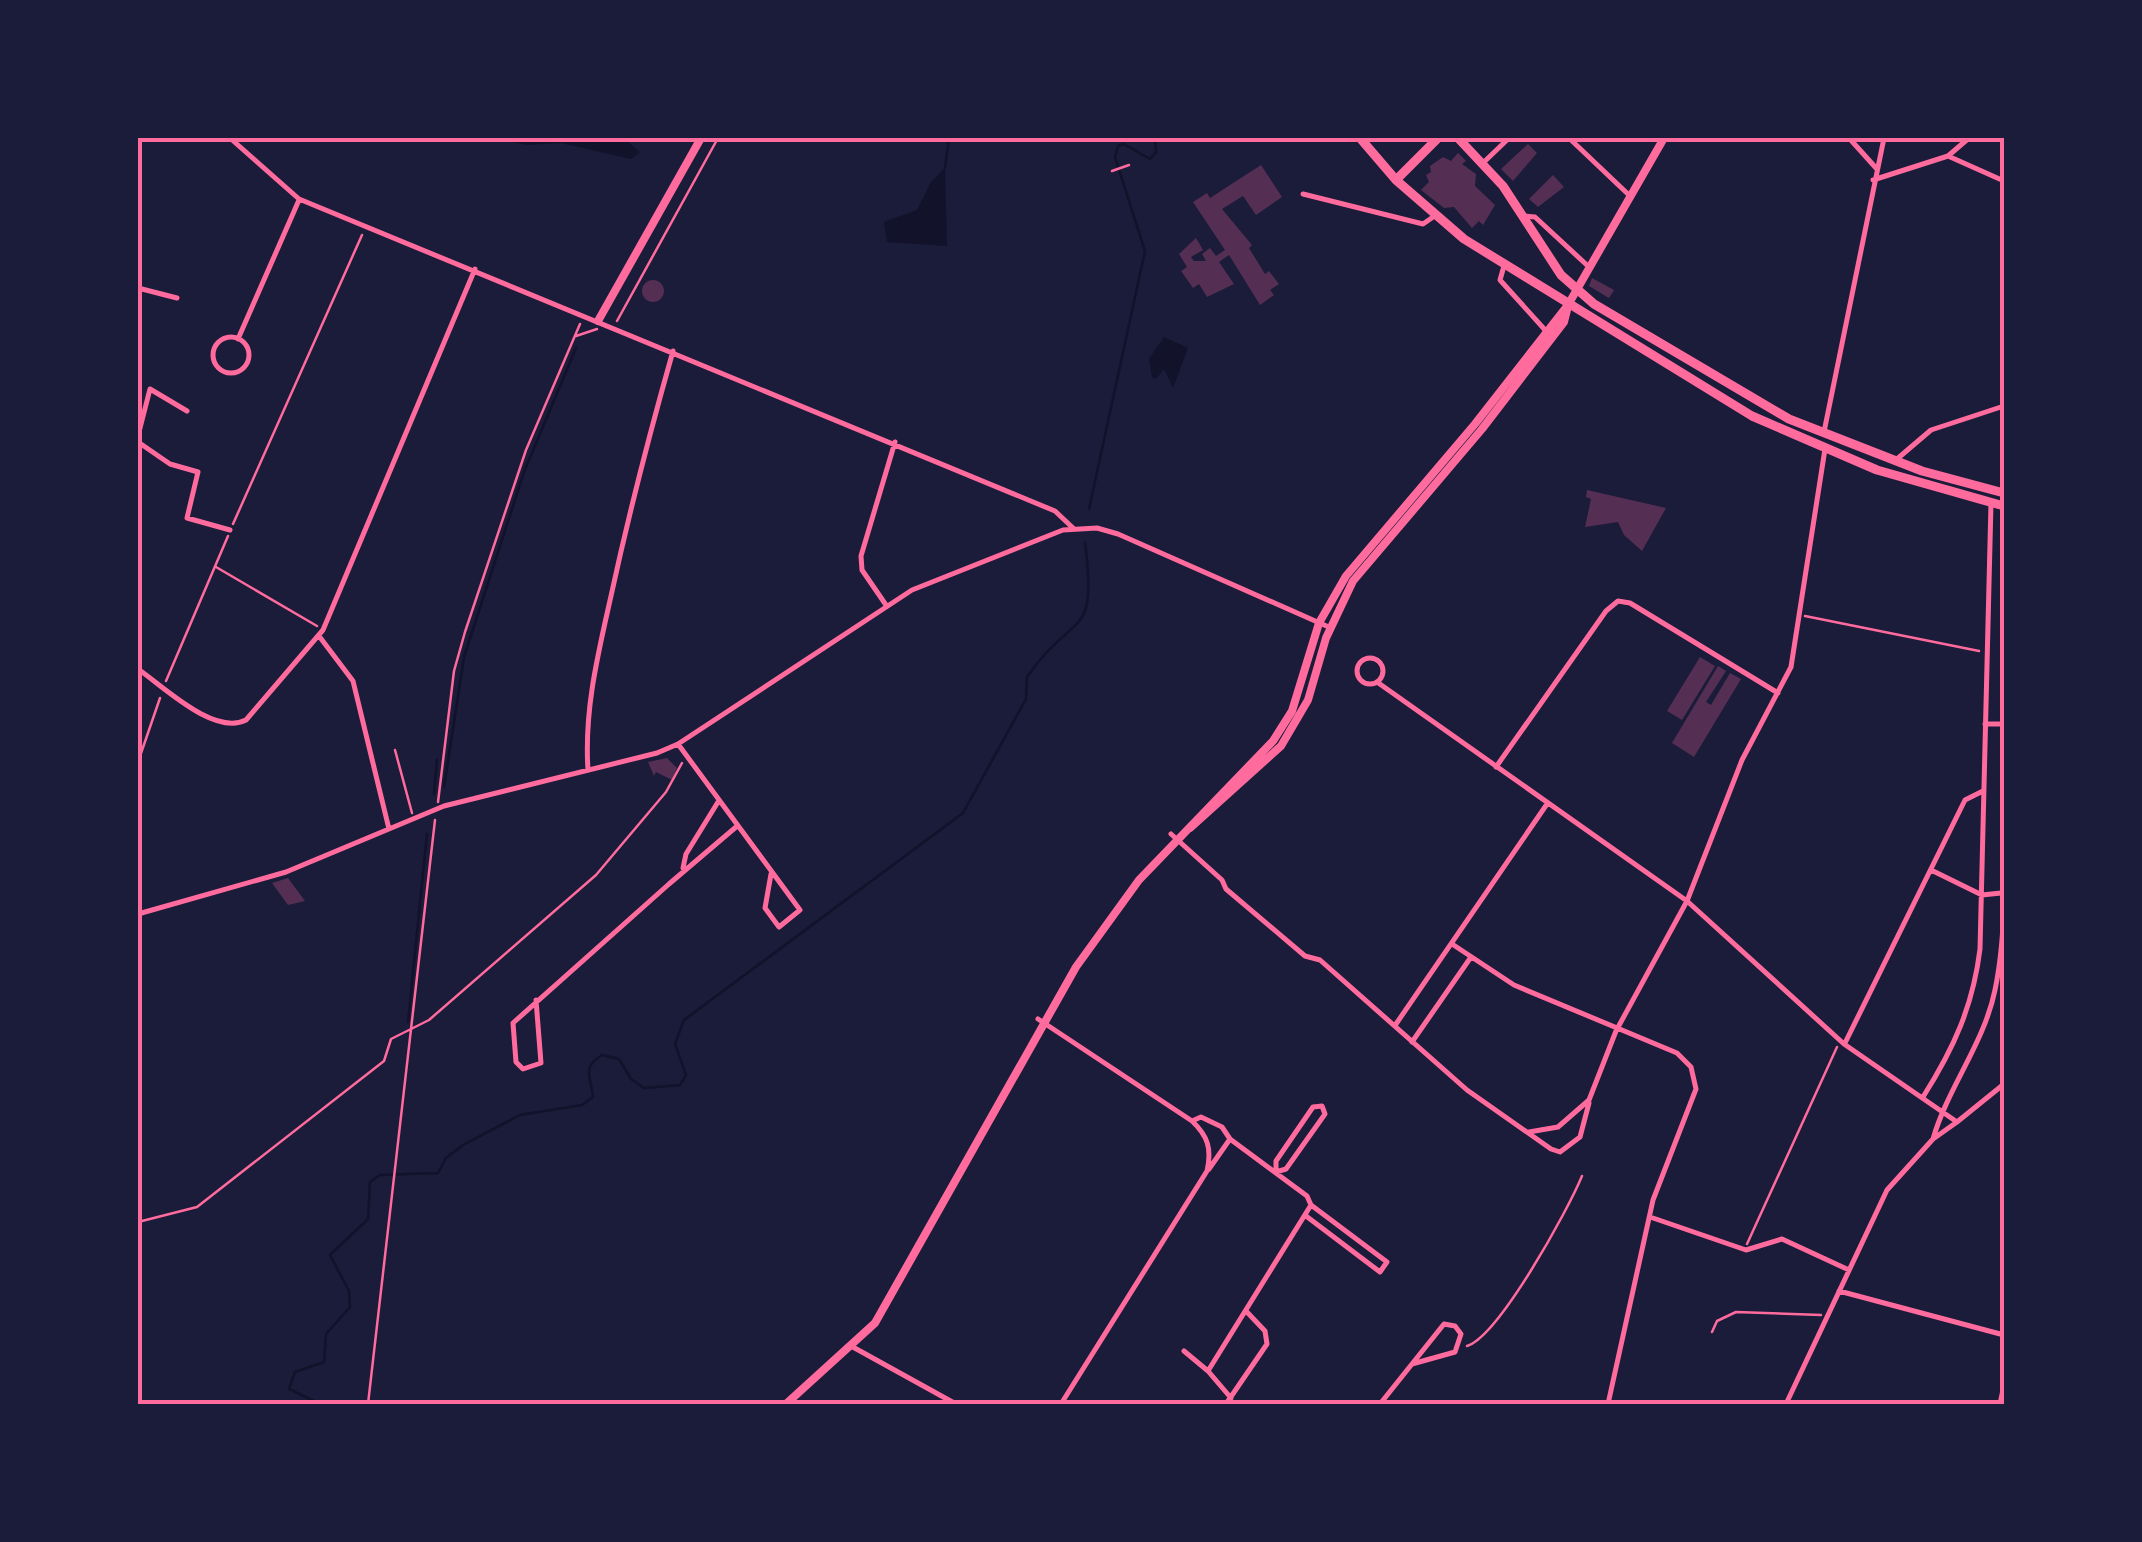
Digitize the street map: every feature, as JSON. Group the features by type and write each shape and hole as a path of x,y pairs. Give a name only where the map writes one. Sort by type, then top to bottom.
{"main road":[{"path":"598,320 701,138"},
{"path":"1360,138 1396,180 1504,266 1752,416 1890,475 2004,506"},
{"path":"1396,180 1438,138"},
{"path":"1458,138 1484,162 1551,264 1577,290 1758,403 1824,432 2004,493"},
{"path":"1200,816 1284,725 1319,623 1346,576 1476,424 1568,305 1664,138"},
{"path":"786,1404 850,1346 893,1298 1040,1020 1115,911 1174,837 1264,765 1287,738 1308,700 1331,628 1353,581 1507,399 1564,322 1568,305"}],"street":[{"path":"230,138 299,199 895,442 1054,511 1073,528"},
{"path":"1484,162 1509,138"},
{"path":"1569,138 1630,196"},
{"path":"1848,138 1876,168"},
{"path":"1824,432 1884,138"},
{"path":"1873,180 1948,156 1969,138"},
{"path":"1948,156 2004,181"},
{"path":"1302,194 1423,224 1436,215"},
{"path":"238,338 299,199"},
{"path":"1522,216 1535,217 1589,267"},
{"path":"1504,266 1500,280 1546,331"},
{"path":"138,669 218,722 235,726 246,720 321,633 476,268"},
{"path":"138,288 177,298"},
{"path":"238,338 248,347 248,362 238,372 226,372 217,366 216,347 224,339 238,338"},
{"path":"588,770 588,712 598,654 634,484 673,351"},
{"path":"188,411 150,388 138,439 170,464 198,472 186,518 230,530"},
{"path":"1898,458 1930,430 2004,406"},
{"path":"886,605 862,570 861,556 895,442"},
{"path":"1174,837 1292,944 1320,960 1467,1090 1551,1149 1566,1150 1580,1137 1589,1100 1616,1031 1687,901 1742,760 1790,667 1825,449"},
{"path":"1923,1097 1960,1033 1974,993 1982,895 1990,503"},
{"path":"138,914 286,872 437,809 678,744 886,605 1073,528 1118,534 1331,628"},
{"path":"1496,767 1606,611 1618,601 1630,603 1779,693"},
{"path":"321,633 354,681 388,829"},
{"path":"1375,660 1381,665 1379,679 1366,684 1359,678 1360,663 1375,660"},
{"path":"1379,679 1547,804 1687,901 1842,1042 1957,1122"},
{"path":"1985,724 2004,724"},
{"path":"678,744 800,910 779,927 765,908 772,874"},
{"path":"1933,1139 1941,1110 1981,1033 1994,992 2004,751"},
{"path":"1842,1042 1965,800 1983,791"},
{"path":"683,868 686,854 718,802"},
{"path":"1396,1024 1547,804"},
{"path":"536,1000 541,1062 522,1069 516,1062 510,1030 536,1000 683,868 736,827"},
{"path":"1931,870 1982,895 2001,893"},
{"path":"1452,944 1514,985 1616,1031 1677,1053 1692,1067 1696,1088 1653,1200 1653,1218 1647,1226 1608,1404"},
{"path":"1412,1042 1471,957"},
{"path":"1040,1020 1192,1121 1209,1145 1207,1171"},
{"path":"1786,1404 1887,1190 1933,1139 2004,1084"},
{"path":"1529,1132 1558,1127 1589,1100"},
{"path":"1322,1106 1325,1114 1286,1169 1276,1172 1276,1161 1313,1107 1322,1106"},
{"path":"1192,1121 1211,1120 1230,1140 1307,1196 1311,1205 1388,1262 1380,1272 1306,1216"},
{"path":"1061,1404 1230,1140"},
{"path":"1208,1371 1311,1205"},
{"path":"1653,1218 1746,1250 1782,1239 1849,1270"},
{"path":"1840,1291 2004,1335"},
{"path":"1184,1351 1208,1371 1229,1401 1268,1337 1246,1311"},
{"path":"1380,1404 1412,1364 1444,1324 1455,1326 1461,1334 1459,1347 1448,1356 1412,1364"},
{"path":"850,1346 956,1404"},
{"path":"2000,1404 2004,1386"}],"path":[{"path":"574,336 617,322 718,138"},
{"path":"1112,171 1129,165"},
{"path":"138,762 214,566 366,227"},
{"path":"368,1404 454,671 526,450 584,315"},
{"path":"214,566 321,633"},
{"path":"1799,615 1986,652"},
{"path":"396,750 414,819"},
{"path":"138,1222 197,1207 384,1061 391,1039 444,1007 611,860 672,784 685,756"},
{"path":"1746,1250 1757,1216 1842,1042"},
{"path":"1459,1347 1474,1344 1489,1330 1549,1240 1582,1176"},
{"path":"1712,1332 1716,1321 1736,1312 1828,1316"}],"shaded area":[{"path":"498,138 623,138 640,152 631,159 561,143 526,145"},
{"path":"945,168 947,246 887,242 884,222 917,210 931,182"},
{"path":"1164,337 1188,348 1173,388 1164,369 1156,379 1152,377 1149,359"}],"building":[{"path":"1528,144 1537,153 1513,181 1501,169"},
{"path":"1458,153 1466,161 1462,164 1476,174 1475,186 1495,205 1483,225 1479,221 1472,228 1454,207 1444,208 1421,190 1429,182 1426,175 1431,172 1430,166 1443,157 1451,161"},
{"path":"1261,165 1282,197 1256,215 1243,196 1222,209 1252,245 1249,248 1265,274 1269,271 1279,284 1270,290 1274,295 1260,305 1229,255 1219,262 1234,284 1207,297 1199,284 1193,288 1181,271 1187,267 1179,254 1196,238 1203,250 1191,257 1194,261 1206,261 1202,254 1210,248 1216,256 1225,250 1193,202 1207,193 1210,198"},
{"path":"1553,175 1564,187 1538,207 1529,199"},
{"path":"1592,278 1614,290 1609,298 1589,286"},
{"path":"653,280 661,283 661,299 653,302 645,299 642,291 645,283"},
{"path":"1587,490 1666,508 1642,551 1624,535 1618,522 1585,527 1591,499 1586,497"},
{"path":"1700,657 1715,666 1682,720 1667,711"},
{"path":"1718,666 1726,671 1706,702 1711,705 1730,673 1741,679 1694,757 1672,743"},
{"path":"667,758 677,768 672,780 656,772 654,776 648,762"},
{"path":"288,878 305,901 288,905 272,883"}],"waterway":[{"path":"945,168 949,138"},
{"path":"1089,509 1145,251 1115,157 1118,146 1124,144 1150,159 1156,152 1155,138"},
{"path":"444,787 464,657 524,472 576,348"},
{"path":"313,1404 314,1401 289,1389 295,1372 324,1362 326,1334 350,1307 349,1291 330,1255 368,1219 370,1182 380,1175 438,1173 446,1158 463,1145 520,1115 582,1105 593,1097 589,1068 602,1055 619,1059 631,1079 644,1088 680,1085 686,1075 675,1044 684,1020 963,813 1026,699 1027,677 1085,611 1085,542"},
{"path":"434,794 437,760"},
{"path":"408,1022 427,834"}]}
